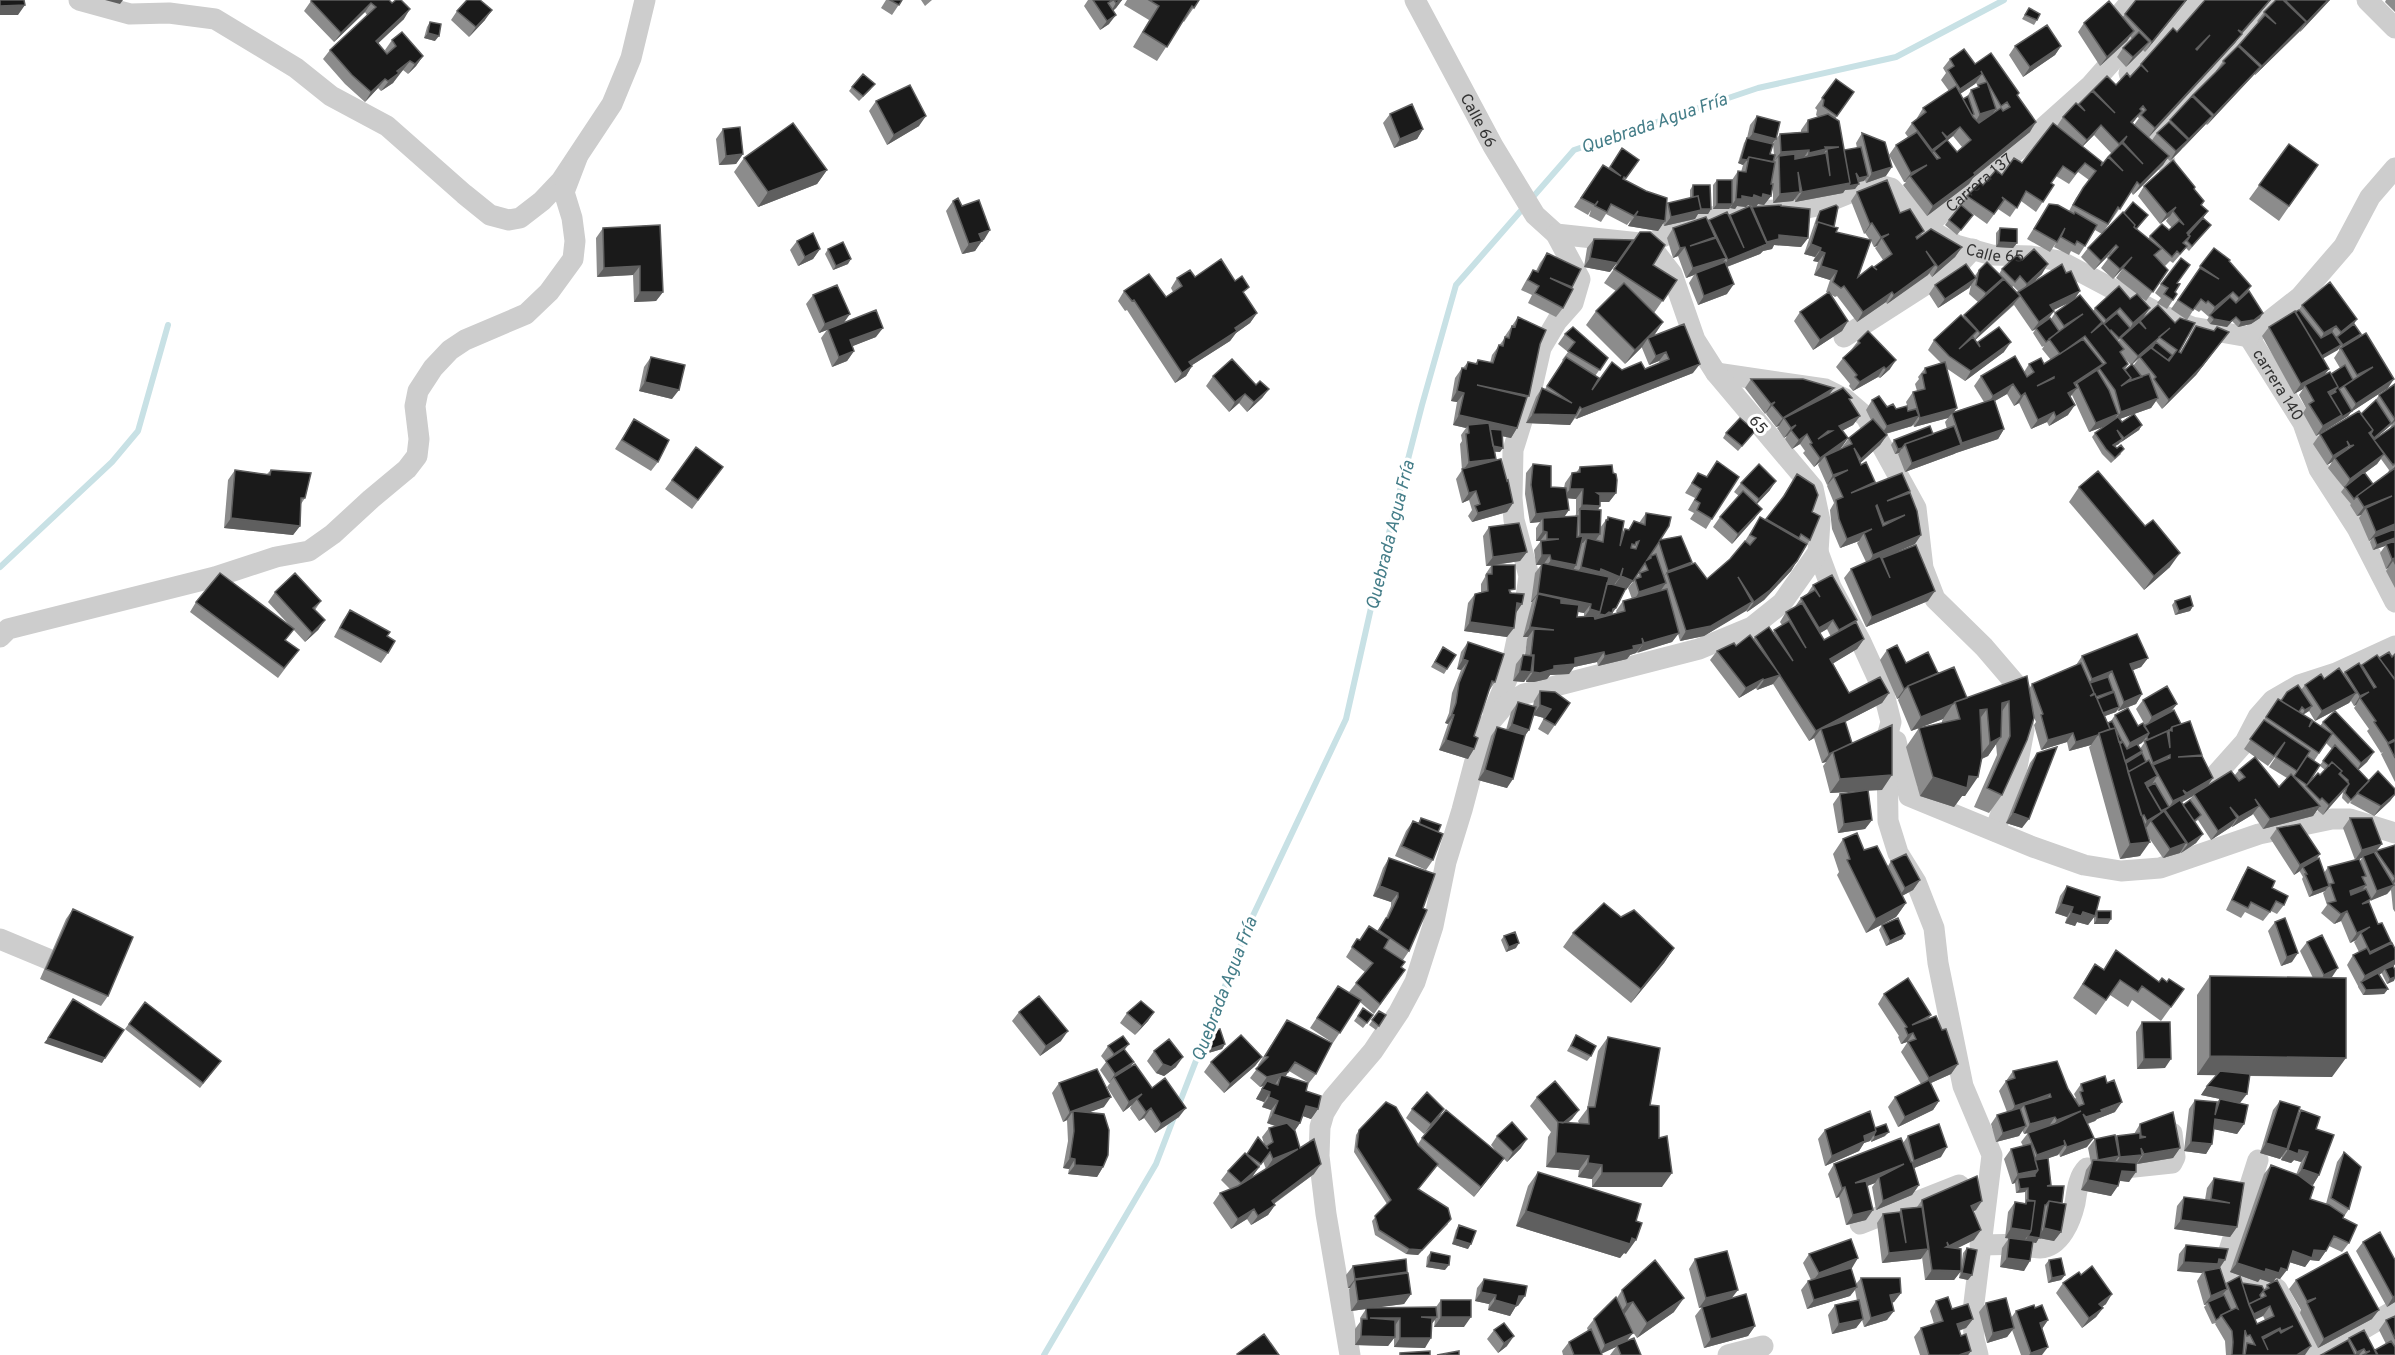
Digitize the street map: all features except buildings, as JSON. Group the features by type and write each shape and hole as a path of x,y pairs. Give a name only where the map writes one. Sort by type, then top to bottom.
{"street":[{"path":"82,0 130,14 169,14 215,19 296,68 331,96 387,126 464,195 490,215 509,220 520,218 542,201 561,181 612,104 631,58 645,0"},
{"name":"Calle 66","path":"1350,1355 1326,1214 1319,1156 1320,1126 1324,1113 1333,1098 1373,1051 1399,1012 1415,982 1476,757 1510,672 1526,597 1528,576 1514,520 1512,498 1513,450 1541,348 1557,321 1573,303 1580,279 1556,234 1535,215 1493,146 1415,0"},
{"name":"Carrera 137","path":"1925,227 2091,85 2129,42 2115,20 2132,0"},
{"path":"2129,73 2193,0"},
{"path":"2165,162 2147,146 2148,142 2275,0"},
{"path":"2367,0 2395,28"},
{"path":"0,637 8,629 215,577 276,557 309,551 333,534 407,470 417,456 419,439 415,406 418,391 434,368 450,350 465,340 526,314 549,292 573,259 572,218 564,192 577,158"},
{"name":"carrera 140","path":"2395,168 2370,197 2325,284 2300,297 2249,337 2303,423 2319,469 2357,528 2395,602"},
{"name":"Calle 65","path":"1648,244 1674,229 1741,212 1812,207 1884,185 1891,188 1925,227 1956,245 1992,255 2031,256 2060,261 2162,315 2192,327 2249,337"},
{"path":"1556,234 1648,244"},
{"name":"65","path":"1648,244 1671,274 1695,340 1716,373 1813,488 1820,521 1818,552"},
{"path":"1844,337 1961,262 1972,249"},
{"path":"1716,373 1825,389 1845,399 1866,417 1916,508 1923,568 1935,599 1984,647 2020,689 2024,730 2017,767 1995,831"},
{"path":"1487,726 1503,707 1524,694 1699,649 1752,627 1782,603 1818,552"},
{"path":"1818,552 1831,587 1883,690 1891,722 1887,736 1887,821 1898,853 1916,882 1934,928 1938,963 1963,1086 1992,1155 1973,1311 1974,1339 1978,1355"},
{"path":"2212,779 2245,742 2258,717 2273,700 2299,685 2336,673 2395,646"},
{"path":"2020,689 2041,681"},
{"path":"1887,736 1896,741 1909,796 2033,848 2084,865 2121,872 2160,868 2259,834 2332,819 2350,819 2395,833"},
{"path":"0,939 48,959"},
{"path":"1980,1245 2018,1245 2040,1248 2049,1246 2059,1239 2066,1226 2073,1211 2082,1173 2087,1168 2106,1170 2172,1163 2175,1157 2172,1133"},
{"path":"2258,1160 2226,1260 2225,1270 2232,1279 2242,1284 2272,1285 2277,1289 2313,1355"},
{"path":"1860,1224 1990,1172"},
{"path":"2319,1355 2395,1310"},
{"path":"1728,1355 1763,1346"}],"waterway":[{"name":"Quebrada Agua Fría","path":"1178,1107 1249,924 1346,719 1380,568 1456,285 1574,150 1758,88 1896,57 2004,0"},
{"path":"0,567 112,462 138,431 168,325"},
{"name":"Quebrada Agua Fría","path":"1044,1355 1156,1164 1174,1117"}]}
